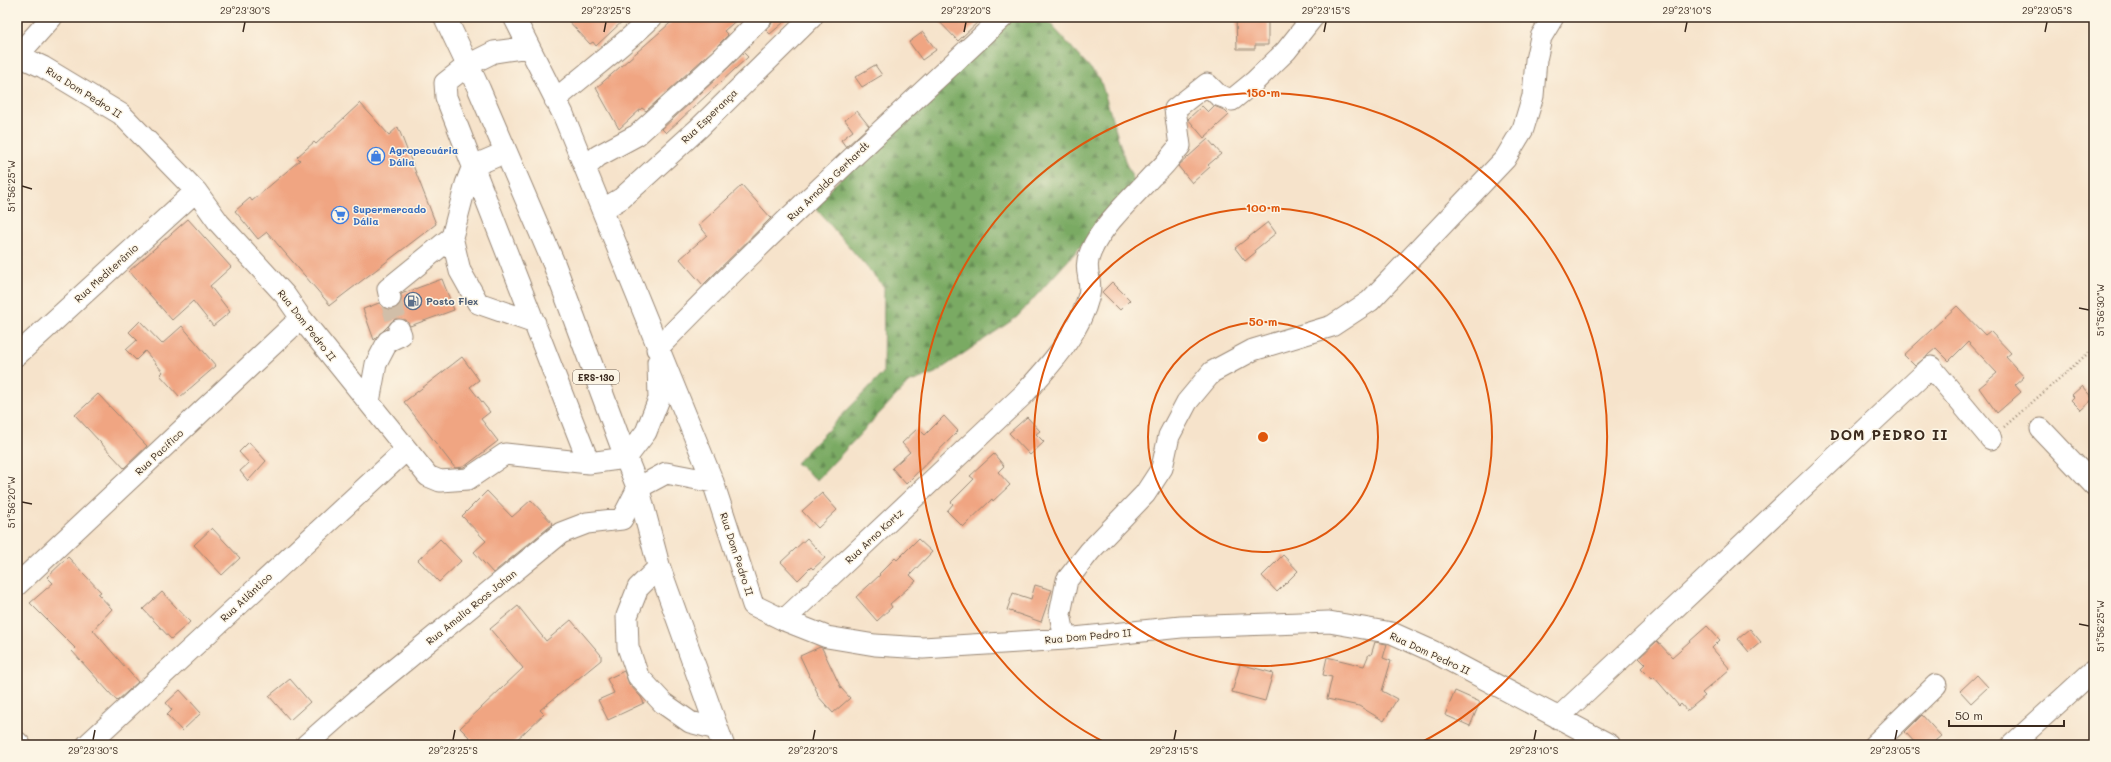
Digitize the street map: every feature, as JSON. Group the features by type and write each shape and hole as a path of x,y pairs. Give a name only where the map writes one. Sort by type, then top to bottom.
{"main road":[{"name":"ERS-130","path":"445,17 468,65 554,264 638,488 660,567 720,737"}],"street":[{"path":"17,55 52,17"},
{"path":"494,52 507,34 510,17"},
{"name":"Rua Dom Pedro II","path":"514,17 555,100 585,168 657,349 713,482 753,605 784,620 827,637 875,645 915,647 1065,639 1181,627 1329,622 1392,633 1432,652 1610,745"},
{"path":"555,100 588,70 633,36 652,17"},
{"path":"585,168 598,156 637,135 721,60 762,17"},
{"name":"Rua Esperança","path":"602,210 622,198 699,128 812,17"},
{"name":"Rua Arnoldo Gerhardt","path":"657,349 706,299 836,173 1003,17"},
{"name":"Rua Arno Kortz","path":"784,620 964,452 1023,395 1054,361 1071,337 1084,312 1090,292 1086,262 1098,237 1152,176 1161,169 1170,156 1180,146 1175,109 1207,84 1218,95 1232,100 1254,82 1286,51 1313,17"},
{"path":"1065,639 1060,614 1068,580 1090,551 1145,494 1162,468 1169,436 1187,402 1212,372 1253,350 1332,326 1370,301 1505,159 1523,129 1533,96 1536,60 1541,37 1553,17"},
{"path":"529,47 494,52 468,65 445,83 446,97 589,463"},
{"name":"Rua Dom Pedro II","path":"17,55 43,67 121,114 196,191 219,223 285,296 428,476 440,481 468,479 505,454 589,463 626,458"},
{"path":"506,152 473,166 466,184 452,237 460,271 478,303 535,323"},
{"name":"Rua Mediterânio","path":"17,355 196,191"},
{"path":"390,298 388,289 452,237"},
{"name":"Rua Pacífico","path":"17,586 301,318"},
{"path":"369,402 376,364 388,341 401,335 399,330"},
{"path":"626,458 646,432 659,399 657,349"},
{"path":"1558,718 1931,367 1991,439"},
{"path":"2041,429 2094,485"},
{"name":"Rua Atlântico","path":"87,745 406,450"},
{"path":"638,488 666,473 713,482"},
{"name":"Rua Amalia Roos Johan","path":"306,745 357,700 562,533 587,523 622,519 638,488"},
{"path":"660,567 638,588 627,616 628,647 638,676 663,703 690,722 720,737"},
{"path":"2012,745 2094,670"},
{"path":"1874,745 1936,685"},
{"path":"17,742 20,745"}],"path":[{"path":"1991,439 2094,348"}],"green space":[{"path":"1012,17 1031,17 1047,20 1100,79 1126,164 1136,185 1017,317 935,373 908,383 817,480 796,463 883,373 884,287 813,205"}],"building":[{"path":"565,17 627,17 596,46 593,42 590,44"},
{"path":"677,17 740,17 724,31 728,35 713,50 646,111 642,108 619,129 596,88"},
{"path":"774,17 790,17 770,34 766,30 771,25"},
{"path":"935,17 983,17 958,41"},
{"path":"1236,17 1268,17 1268,45 1255,45 1255,49 1237,49"},
{"path":"923,32 936,50 922,60 909,42"},
{"path":"744,53 748,57 666,133 662,129"},
{"path":"875,65 882,75 862,87 855,77"},
{"path":"360,103 389,135 398,127 436,224 330,305 267,232 258,239 235,211 250,198 252,201 300,160 297,157 314,142 316,144"},
{"path":"1202,106 1208,112 1214,106 1224,110 1229,115 1204,138 1188,119"},
{"path":"857,111 869,126 846,147 841,140 853,131 845,120"},
{"path":"1208,139 1221,154 1208,165 1210,167 1192,183 1178,166"},
{"path":"742,185 771,218 703,285 680,259 707,235 699,225"},
{"path":"188,219 231,267 210,286 230,312 213,326 193,301 172,320 129,271"},
{"path":"1268,222 1276,233 1255,250 1256,252 1245,261 1235,248"},
{"path":"442,279 454,310 410,326 406,320 395,319 374,340 363,309 379,303 386,309 393,310 401,302 401,294"},
{"path":"1112,282 1130,300 1120,310 1102,292"},
{"path":"1957,306 1985,335 1990,331 2011,353 2006,357 2024,377 2015,385 2021,392 1997,413 1979,388 1997,373 1968,342 1949,361 1936,348 1915,366 1904,355"},
{"path":"140,321 162,344 182,326 216,366 180,397 160,375 163,372 145,351 136,360 126,350 137,340 129,332"},
{"path":"462,357 479,380 470,387 490,412 481,419 498,441 464,467 455,468 404,402"},
{"path":"2082,386 2093,399 2081,410 2071,400 2074,397 2072,395"},
{"path":"98,394 147,446 124,468 75,415"},
{"path":"944,416 958,431 906,484 892,468 910,452 902,443 918,428 925,435"},
{"path":"1027,417 1040,431 1036,434 1044,442 1030,455 1009,433"},
{"path":"249,442 266,461 248,481 240,471 249,463 239,452"},
{"path":"994,454 1004,466 998,472 1010,485 993,501 992,499 963,527 947,511 953,504 951,502 974,479 970,476"},
{"path":"487,491 512,517 531,500 553,524 493,573 474,552 486,541 462,516"},
{"path":"822,493 837,510 818,528 802,511"},
{"path":"212,528 240,558 222,575 194,545"},
{"path":"807,538 825,558 813,569 811,567 798,580 781,562"},
{"path":"440,539 461,561 439,582 418,560"},
{"path":"918,539 932,552 910,575 916,581 890,604 892,607 877,621 856,597 880,575 879,574 895,558 897,560"},
{"path":"1283,555 1298,571 1277,592 1262,576"},
{"path":"68,557 101,592 98,594 112,609 93,630 138,682 117,701 72,651 75,648 30,603 53,583 47,577"},
{"path":"1035,585 1052,590 1041,622 1007,610 1013,593 1031,599"},
{"path":"162,592 190,622 171,639 143,609"},
{"path":"518,606 546,641 571,620 601,655 601,660 540,710 544,714 511,745 477,745 460,728 523,668 490,629"},
{"path":"1707,626 1720,640 1712,648 1730,669 1702,693 1705,696 1687,711 1681,704 1679,706 1654,677 1652,679 1641,668 1645,664 1639,658 1657,641 1672,657"},
{"path":"1750,629 1761,642 1749,652 1738,639"},
{"path":"1375,642 1387,644 1383,658 1391,661 1382,691 1397,699 1384,721 1359,706 1327,699 1332,677 1323,675 1327,657 1364,666 1369,654 1371,655"},
{"path":"820,647 822,648 841,688 850,698 833,713 817,695 818,694 800,656"},
{"path":"1240,664 1273,673 1265,701 1232,692"},
{"path":"624,671 629,684 641,697 644,703 608,720 598,700 614,693 607,679"},
{"path":"1977,675 1988,687 1971,703 1960,691"},
{"path":"290,679 310,702 290,720 269,696"},
{"path":"180,690 201,713 182,731 167,715 172,710 166,703"},
{"path":"1455,691 1480,702 1470,726 1445,715"},
{"path":"1922,715 1941,736 1930,745 1917,745 1905,732"}],"tunnel":[{"path":"390,298 399,330"}],"place":[{"name":"Agropecuária Dália","path":"376,156"},
{"name":"Supermercado Dália","path":"340,215"},
{"name":"Posto Flex","path":"413,301"}],"district":[{"name":"DOM PEDRO II","path":"1889,434"}]}
